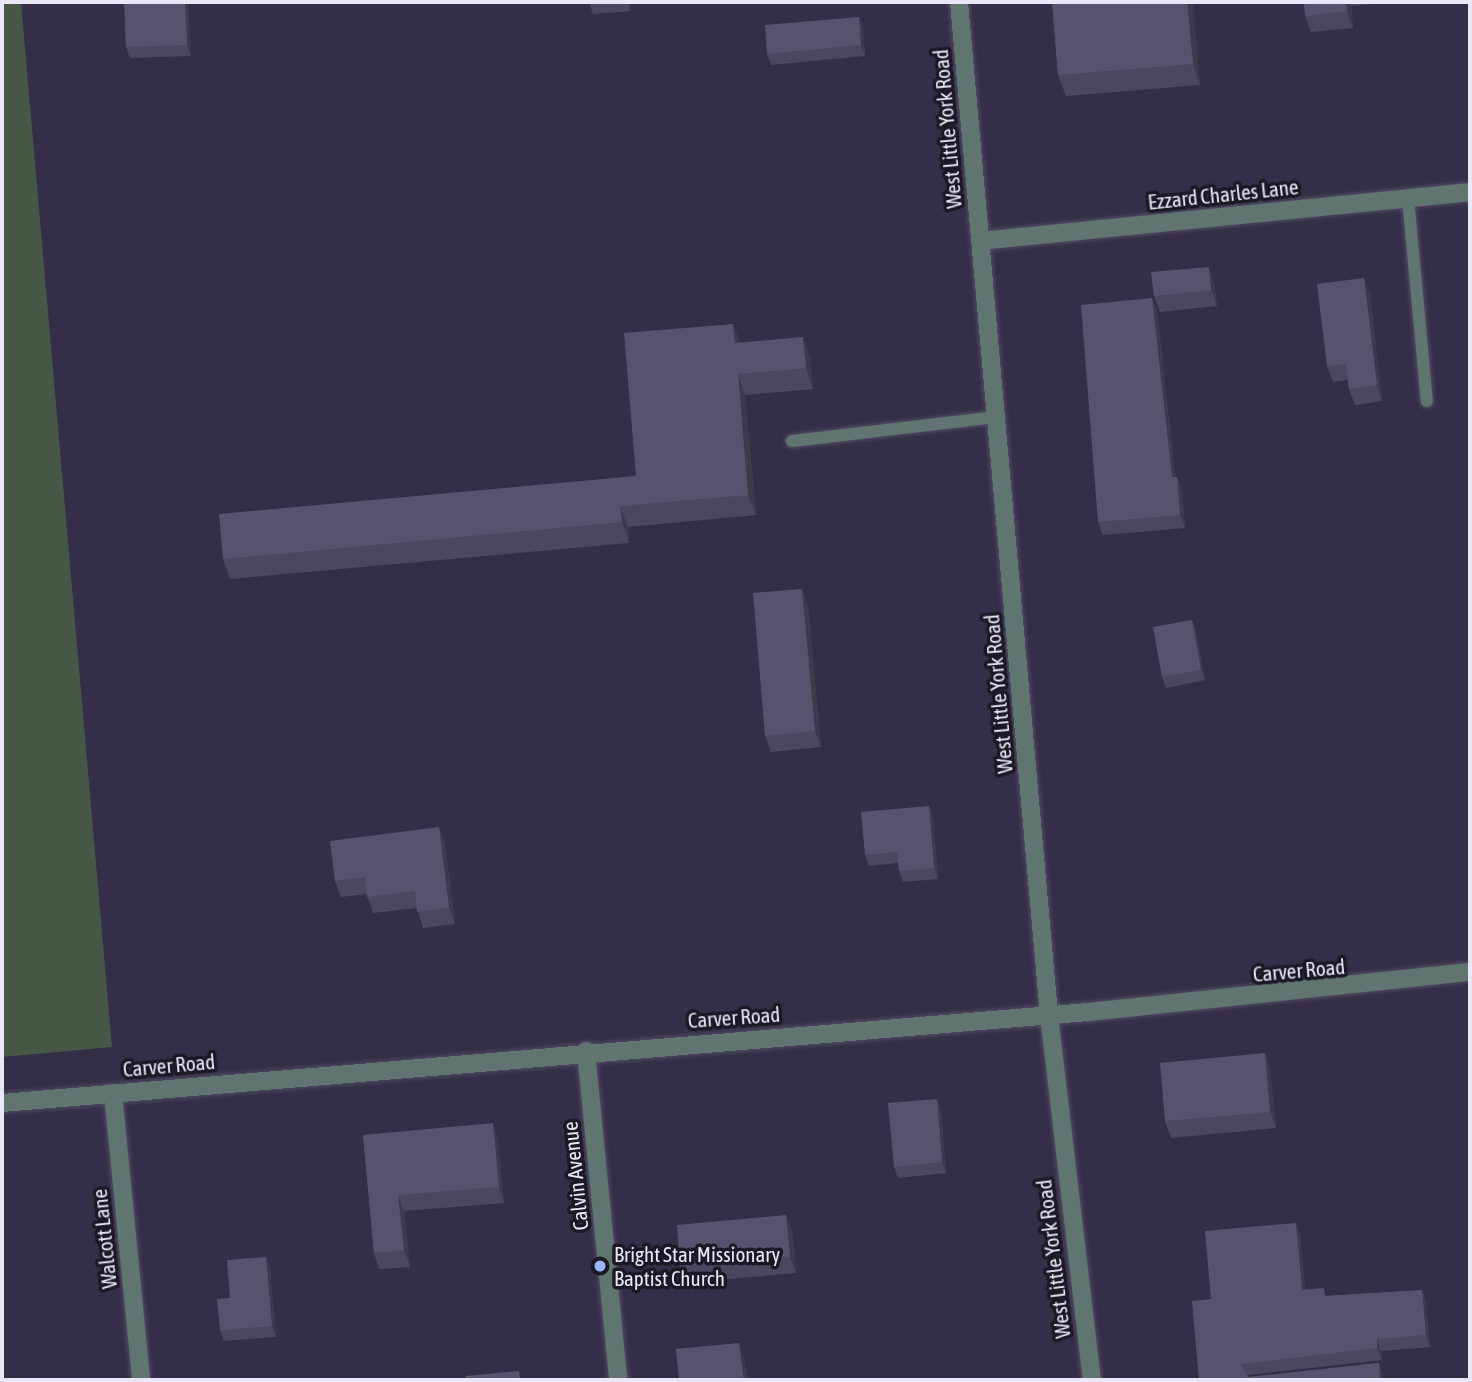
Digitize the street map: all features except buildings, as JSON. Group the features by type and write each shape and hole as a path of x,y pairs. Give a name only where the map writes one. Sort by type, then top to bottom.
{"street":[{"name":"West Little York Road","path":"959,2 1049,1015 1092,1380"},
{"name":"Ezzard Charles Lane","path":"981,241 1470,192"},
{"name":"Carver Road","path":"2,1104 586,1051 1049,1015 1470,972"},
{"name":"Calvin Avenue","path":"586,1051 618,1380"},
{"name":"Walcott Lane","path":"113,1093 141,1380"}],"lane":[{"path":"1408,198 1427,401"},
{"path":"792,441 996,417"}],"green space":[{"path":"2,2 21,2 112,1047 2,1057"}],"place":[{"name":"Bright Star Missionary Baptist Church","path":"600,1266"}]}
